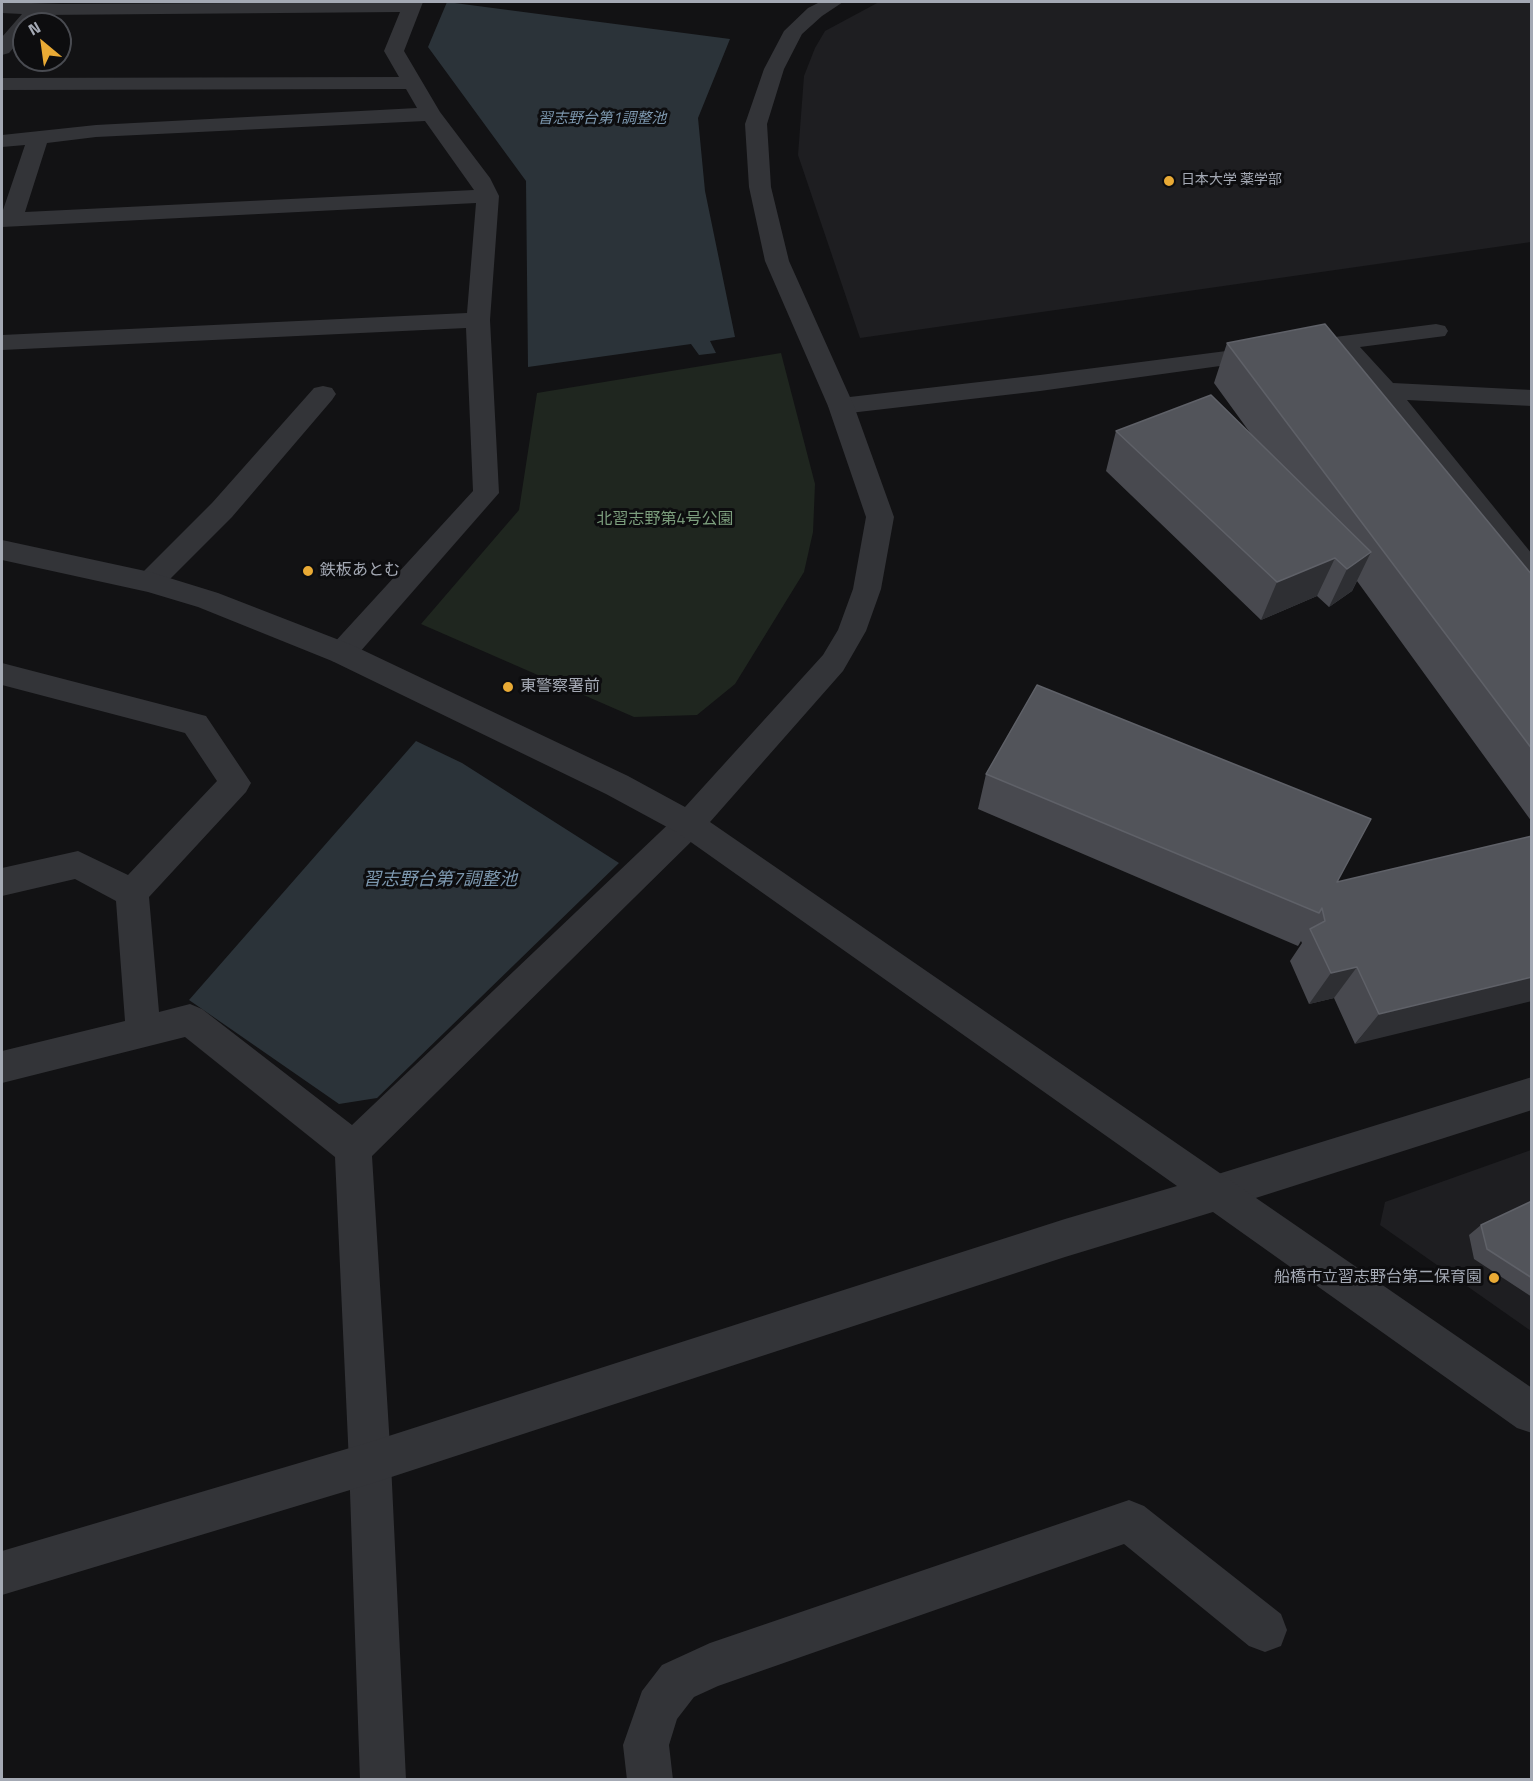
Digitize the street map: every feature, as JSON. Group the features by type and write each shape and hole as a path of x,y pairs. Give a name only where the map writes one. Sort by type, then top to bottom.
{"street":[{"path":"353,1149 689,824 833,663 852,631 867,590 880,517 841,406 777,261 760,187 756,124 774,69 794,31 815,12 833,2"},
{"path":"2,7 37,9 412,4 394,51 431,114 482,183 488,195 478,320 486,493 342,652"},
{"path":"2,49 37,9"},
{"path":"2,84 411,83"},
{"path":"2,141 96,131 431,114"},
{"path":"38,137 6,220 488,195"},
{"path":"2,342 478,320"},
{"path":"841,406 1040,383 1436,331"},
{"path":"1341,342 1386,391 1532,574"},
{"path":"1386,391 1532,398"},
{"path":"150,582 222,510 323,394"},
{"path":"2,550 150,582 208,600 342,652 607,780 689,824 1532,1413"},
{"path":"2,674 195,724 235,783 132,893 143,1031"},
{"path":"2,882 78,865 132,893"},
{"path":"2,1067 190,1020 353,1149 370,1463 383,1779"},
{"path":"2,1573 370,1463 1054,1242 1532,1093"},
{"path":"650,1779 646,1745 658,1707 678,1681 722,1662 1130,1521 1264,1630"}],"shaded area":[{"name":"日本大学 薬学部","path":"879,2 1531,2 1531,242 860,338 798,155 804,76 815,48 825,31"},
{"name":"船橋市立習志野台第二保育園","path":"1531,1150 1531,1331 1380,1225 1385,1202"}],"green space":[{"name":"北習志野第4号公園","path":"781,353 815,484 813,532 804,572 735,684 697,715 634,717 421,624 519,510 537,393"}],"water":[{"name":"習志野台第1調整池","path":"447,2 730,39 698,118 705,191 735,337 710,341 716,353 699,355 691,344 528,367 526,181 428,47"},
{"name":"習志野台第7調整池","path":"416,741 462,763 619,863 377,1098 339,1104 189,1000"}],"building":[{"path":"1325,324 1532,575 1532,749 1227,343"},
{"path":"1211,395 1371,552 1347,569 1335,558 1277,582 1116,431"},
{"path":"1037,685 1371,819 1337,882 1532,836 1532,977 1379,1014 1357,967 1331,973 1310,929 1325,921 1322,908 1319,913 986,774"},
{"path":"1532,1201 1532,1278 1487,1249 1481,1225"}],"place":[{"name":"日本大学 薬学部","path":"1169,181"},
{"name":"鉄板あとむ","path":"308,571"},
{"name":"東警察署前","path":"508,687"},
{"name":"船橋市立習志野台第二保育園","path":"1494,1278"}]}
